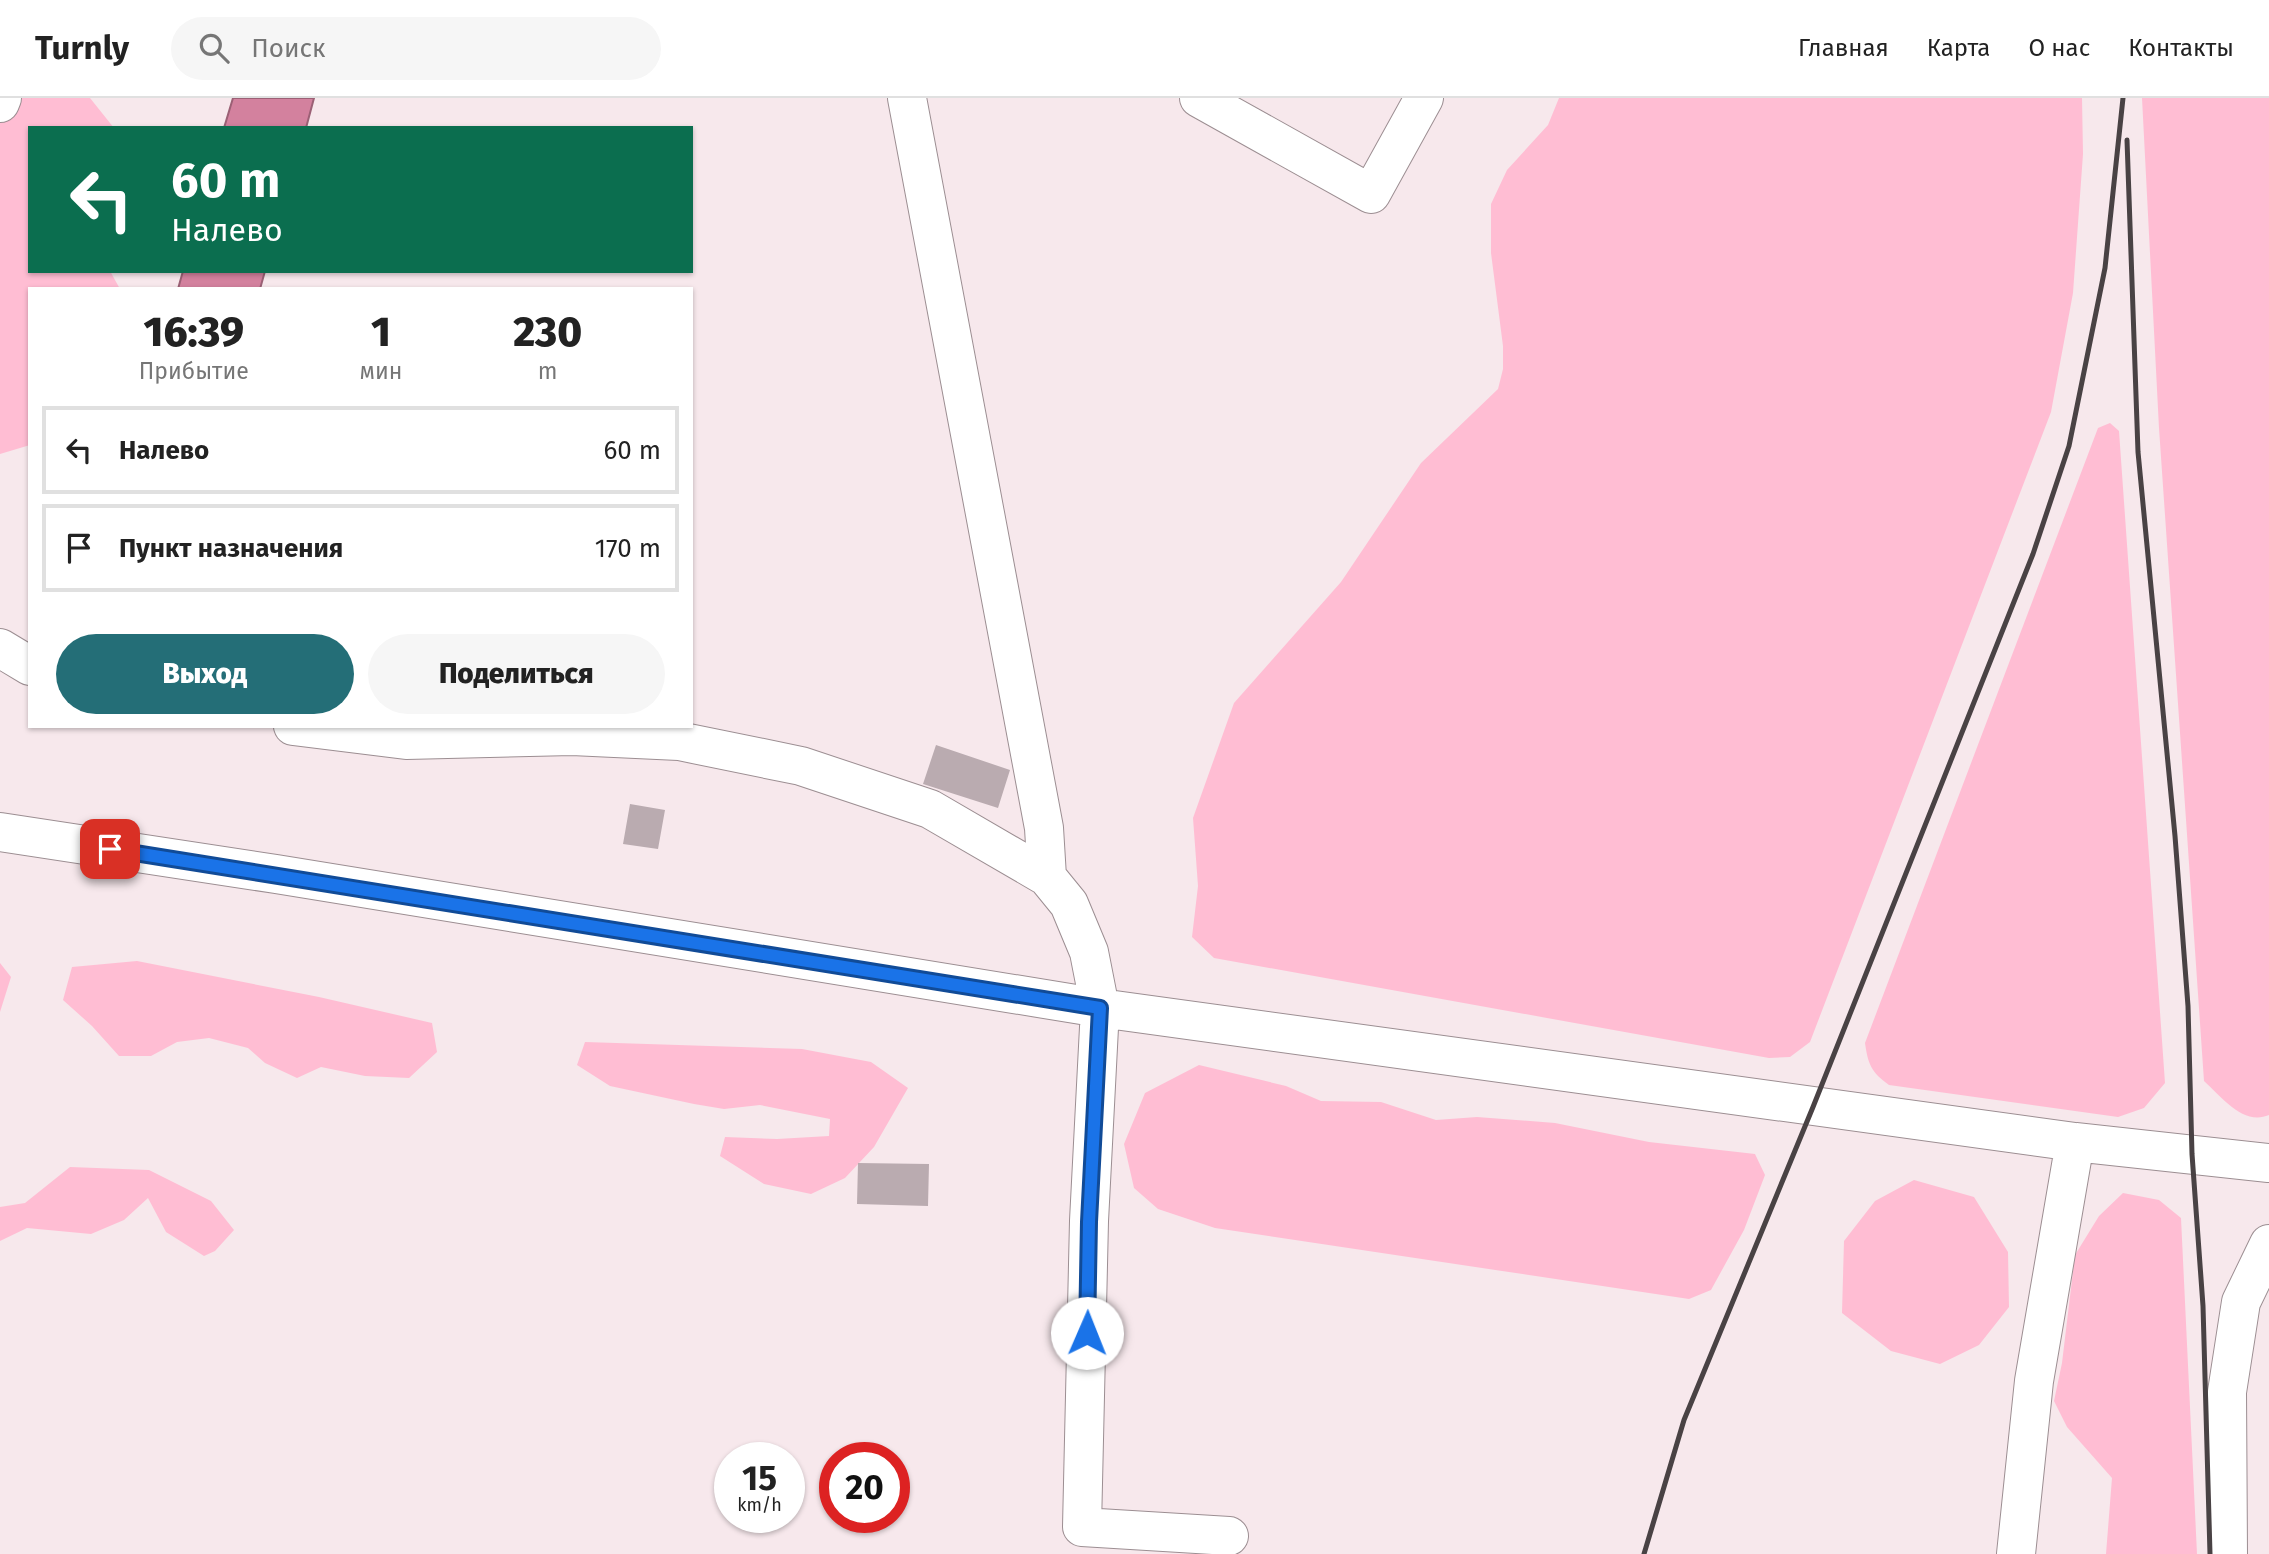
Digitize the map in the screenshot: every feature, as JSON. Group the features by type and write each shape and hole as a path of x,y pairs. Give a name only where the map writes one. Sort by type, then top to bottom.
{"street":[{"path":"0,103 2,98"},
{"path":"907,98 1041,815 1047,877"},
{"path":"1199,98 1371,194 1424,98"},
{"path":"0,648 28,665"},
{"path":"309,728 406,740 572,736 678,741 801,766 930,809 1047,877 1069,904 1089,951 1100,1008 1089,1222 1082,1527 1229,1536"},
{"path":"0,832 276,874 1100,1008 2075,1142 2269,1163"},
{"path":"2016,1554 2034,1381 2075,1142"},
{"path":"2228,1554 2227,1392 2241,1302 2269,1244"}],"shaded area":[{"path":"0,98 90,98 112,126 28,126 28,273 111,273 119,287 28,287 28,446 0,454"},
{"path":"233,98 314,98 307,126 225,126"},
{"path":"1559,98 2082,98 2083,154 2073,293 2051,412 1810,1042 1790,1057 1769,1058 1214,958 1192,937 1198,886 1193,818 1234,703 1341,582 1421,463 1498,389 1503,369 1503,346 1491,253 1491,204 1507,170 1548,125"},
{"path":"2142,98 2269,98 2269,1115 2259,1117 2250,1117 2234,1108 2204,1081 2159,428"},
{"path":"182,273 264,273 261,287 179,287"},
{"path":"2110,423 2119,431 2165,1083 2144,1108 2118,1117 1889,1085 1871,1067 1865,1043 2098,428"},
{"path":"137,961 319,997 432,1023 437,1052 409,1078 365,1076 321,1067 297,1078 265,1063 248,1048 209,1038 177,1042 151,1056 119,1056 92,1026 63,1000 72,967"},
{"path":"0,963 11,977 0,1012"},
{"path":"585,1042 802,1049 871,1062 908,1088 874,1147 845,1178 811,1194 764,1184 720,1156 725,1137 777,1139 829,1136 830,1119 760,1105 724,1109 610,1086 577,1065"},
{"path":"1199,1065 1286,1086 1321,1101 1381,1102 1436,1120 1477,1117 1555,1123 1649,1142 1755,1154 1765,1175 1744,1230 1711,1290 1689,1299 1215,1228 1158,1209 1134,1188 1124,1144 1145,1093"},
{"path":"70,1167 149,1170 211,1201 234,1230 215,1251 204,1256 166,1232 148,1198 124,1220 91,1234 27,1228 0,1241 0,1207 25,1203"},
{"path":"1914,1180 1974,1197 2008,1252 2009,1307 1979,1345 1940,1364 1891,1351 1842,1313 1844,1241 1875,1201"},
{"path":"2123,1193 2159,1200 2181,1218 2197,1554 2106,1554 2112,1478 2067,1427 2054,1401 2062,1363 2075,1255 2099,1216"}],"building":[{"path":"936,745 1010,770 998,808 923,784"},
{"path":"630,804 665,810 658,849 623,844"},
{"path":"858,1163 929,1164 928,1206 857,1204"}],"railway":[{"path":"1644,1554 1684,1420 1813,1107 2033,554 2069,446 2105,268 2123,98"},
{"path":"2127,140 2138,452 2175,836 2188,1006 2192,1154 2203,1306 2210,1554"}],"route":[{"path":"110,849 1100,1008 1089,1222 1087,1333"}]}
